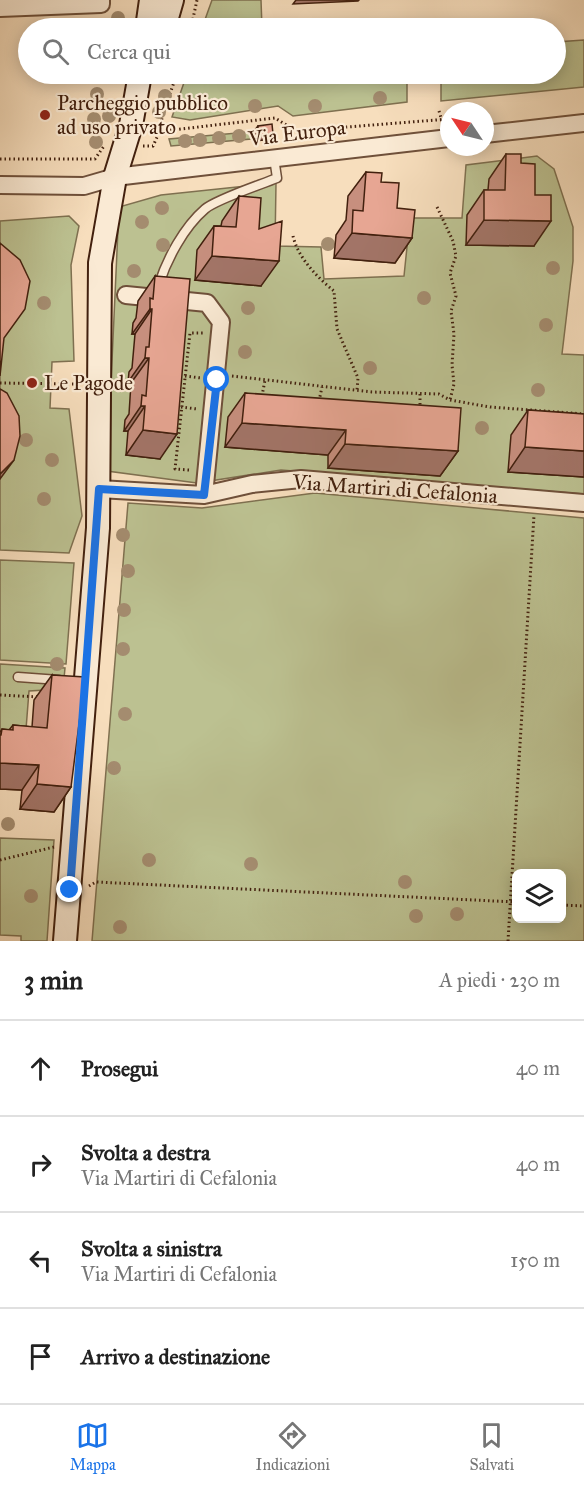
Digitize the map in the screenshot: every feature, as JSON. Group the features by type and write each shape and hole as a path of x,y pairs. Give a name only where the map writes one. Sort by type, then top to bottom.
{"street":[{"path":"11,5 101,4 101,0"},
{"path":"148,18 151,0"},
{"path":"167,18 172,0"},
{"path":"131,125 138,84"},
{"path":"65,941 87,682 99,489 98,295 100,263 115,177 145,84"},
{"path":"494,133 584,123"},
{"name":"Via Europa","path":"115,177 274,158 440,133"},
{"path":"0,185 84,186 115,177"},
{"path":"126,295 207,303 221,322 204,495"},
{"name":"Via Martiri di Cefalonia","path":"99,489 204,495 252,484 301,479 584,503"}],"lane":[{"path":"159,284 164,269 182,237 205,208 277,178 274,158"},
{"path":"18,677 87,682"}],"path":[{"path":"193,18 197,0"},
{"path":"153,146 173,84"},
{"path":"159,133 275,118 296,131 440,120"},
{"path":"0,159 95,159 101,146"},
{"path":"437,207 453,241 456,256 450,273 456,296 451,311 454,334 452,365 454,384 450,400"},
{"path":"293,236 295,243 317,277 334,291 337,329 358,378 357,390"},
{"path":"175,469 190,333"},
{"path":"217,374 372,392 439,394 450,400 513,409 584,414"},
{"path":"261,400 265,380"},
{"path":"0,383 84,384"},
{"path":"318,409 322,387"},
{"path":"370,402 372,392"},
{"path":"420,394 420,412"},
{"path":"547,421 549,410"},
{"path":"508,941 534,514"},
{"path":"0,695 44,697"},
{"path":"0,860 59,846 74,845"},
{"path":"70,890 96,882 510,901"},
{"path":"566,905 584,906"}],"green space":[{"path":"212,0 261,0 262,18 206,18"},
{"path":"584,40 584,87 441,101 441,84 566,84 566,41"},
{"path":"184,84 407,84 407,102 293,116 278,106 190,120 172,117"},
{"path":"249,132 251,139 171,146 169,139"},
{"path":"537,156 554,169 573,227 573,261 562,354 584,355 584,494 281,470 197,483 107,471 119,207 161,195 276,183 275,246 321,247 324,279 404,276 410,218 462,218 466,165"},
{"name":"Le Pagode","path":"69,216 79,226 71,265 74,361 52,362 50,408 69,409 82,516 69,553 0,550 0,221"},
{"path":"315,493 584,518 584,941 92,941 128,503 202,508"},
{"path":"0,560 74,563 66,664 0,660"},
{"path":"0,664 65,668 63,689 29,691 25,742 0,740"},
{"path":"0,838 54,840 47,941 21,941 21,936 0,935"}],"building":[{"path":"272,124 273,134 259,136 258,126"},
{"path":"506,154 521,154 521,163 535,164 535,195 551,195 551,221 484,220 484,190 505,190"},
{"path":"366,172 382,173 381,182 399,183 397,208 415,210 412,238 352,233 353,210 363,211"},
{"path":"239,196 261,198 259,229 282,221 279,261 212,256 214,226 236,227"},
{"path":"0,243 20,260 30,281 25,309 4,338 0,376"},
{"path":"155,276 190,279 177,434 143,430 145,406 141,406 142,395 146,396 149,358 145,358 146,347 149,347 152,309 150,309 150,298 153,299"},
{"path":"0,389 7,393 19,416 20,436 14,460 0,474"},
{"path":"245,393 461,408 458,451 345,444 346,430 242,423"},
{"path":"528,410 584,414 584,451 525,447"},
{"path":"52,675 85,677 71,787 37,784 39,765 0,763 2,729 13,730 13,725 47,728"}],"place":[{"name":"Parcheggio pubblico ad uso privato","path":"45,115"},
{"name":"Le Pagode","path":"32,383"}],"route":[{"path":"70,890 98,528 99,489 204,495 217,380"}]}
